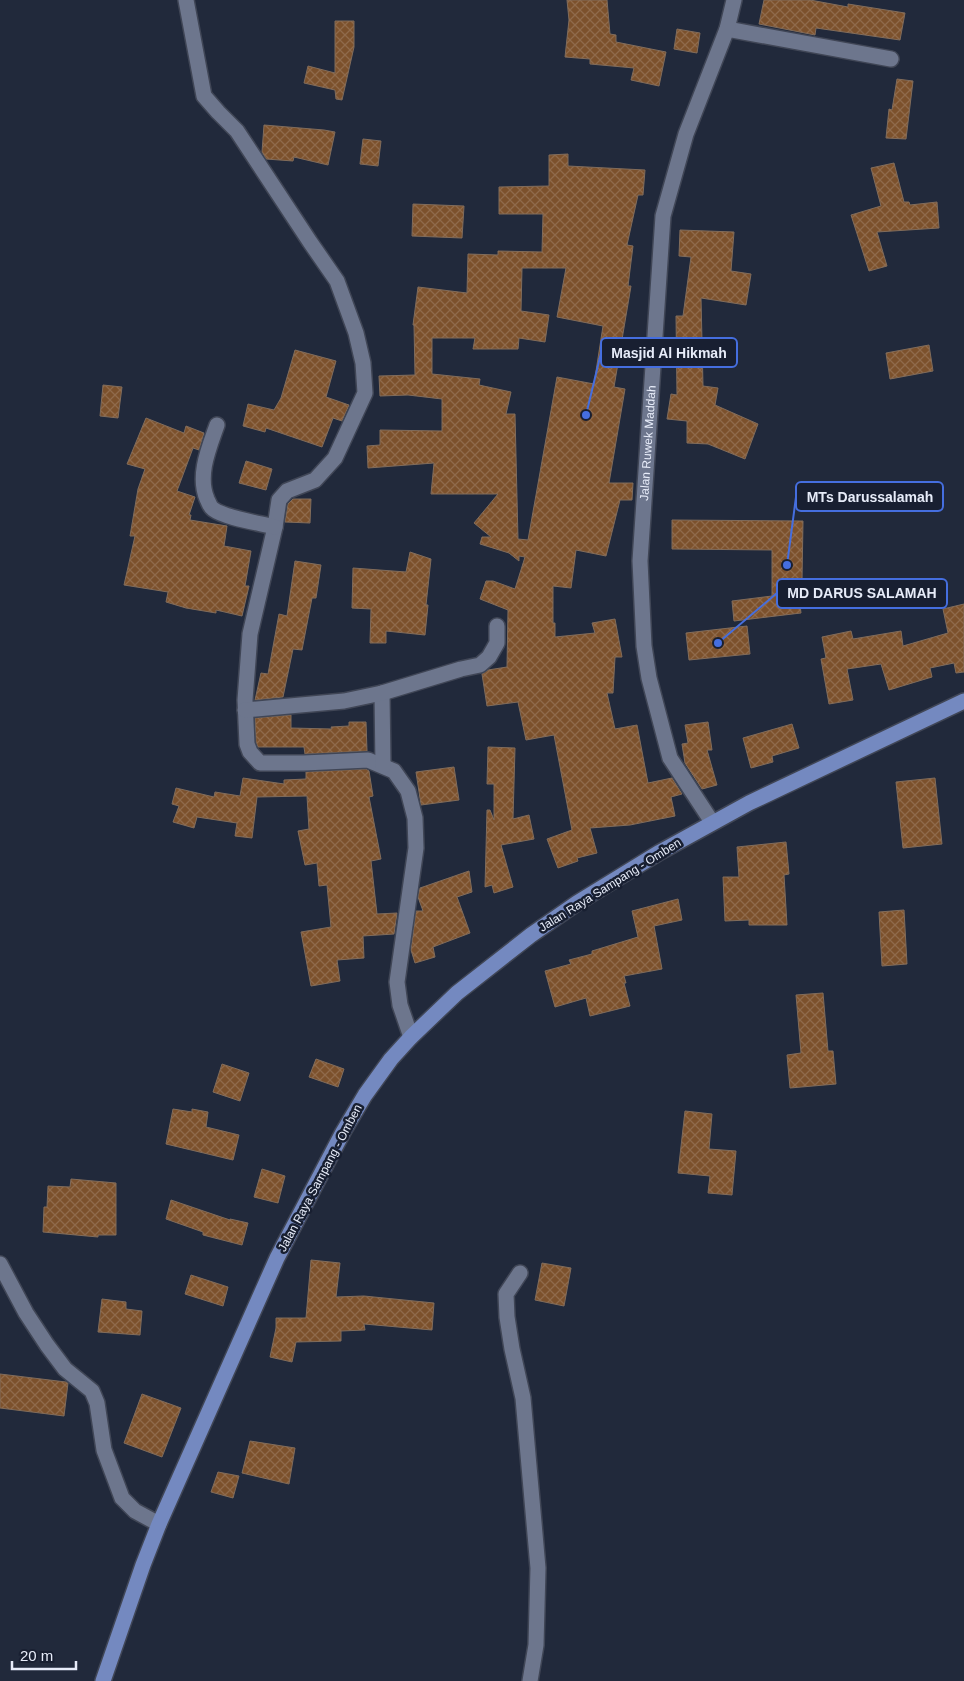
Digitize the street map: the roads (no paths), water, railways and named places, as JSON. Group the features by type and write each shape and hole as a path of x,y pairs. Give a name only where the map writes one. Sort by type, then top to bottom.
{"main road":[{"name":"Jalan Raya Sampang - Omben","path":"103,1681 159,1524 277,1258 343,1132 365,1095 391,1059 457,993 531,935 594,893 712,822 812,772 964,701"}],"street":[{"path":"186,0 204,96 238,131 310,242 338,281 356,333 363,363 365,393 335,458 315,480 286,491 278,500 275,527 250,634 245,710 247,744 250,752 260,763 368,760 394,771 408,791 415,818 416,848 397,982 400,1005 411,1037"},
{"name":"Jalan Ruwek Maddah","path":"712,822 670,758 646,662 640,561 663,216 686,134 727,29 734,0"},
{"path":"727,29 891,59"},
{"path":"217,425 207,454 202,482 211,508 223,514 275,527"},
{"path":"245,710 344,701 382,693 460,669 480,665 489,657 497,643 498,626"},
{"path":"382,693 383,766"},
{"path":"0,1264 26,1314 46,1344 65,1369 92,1391 97,1403 104,1450 122,1498 135,1511 159,1524"},
{"path":"520,1273 506,1294 507,1317 512,1349 523,1398 532,1482 538,1568 536,1645 530,1681"}],"place":[{"name":"Masjid Al Hikmah","path":"586,415"},
{"name":"MTs Darussalamah","path":"787,565"},
{"name":"MD DARUS SALAMAH","path":"718,643"}]}
